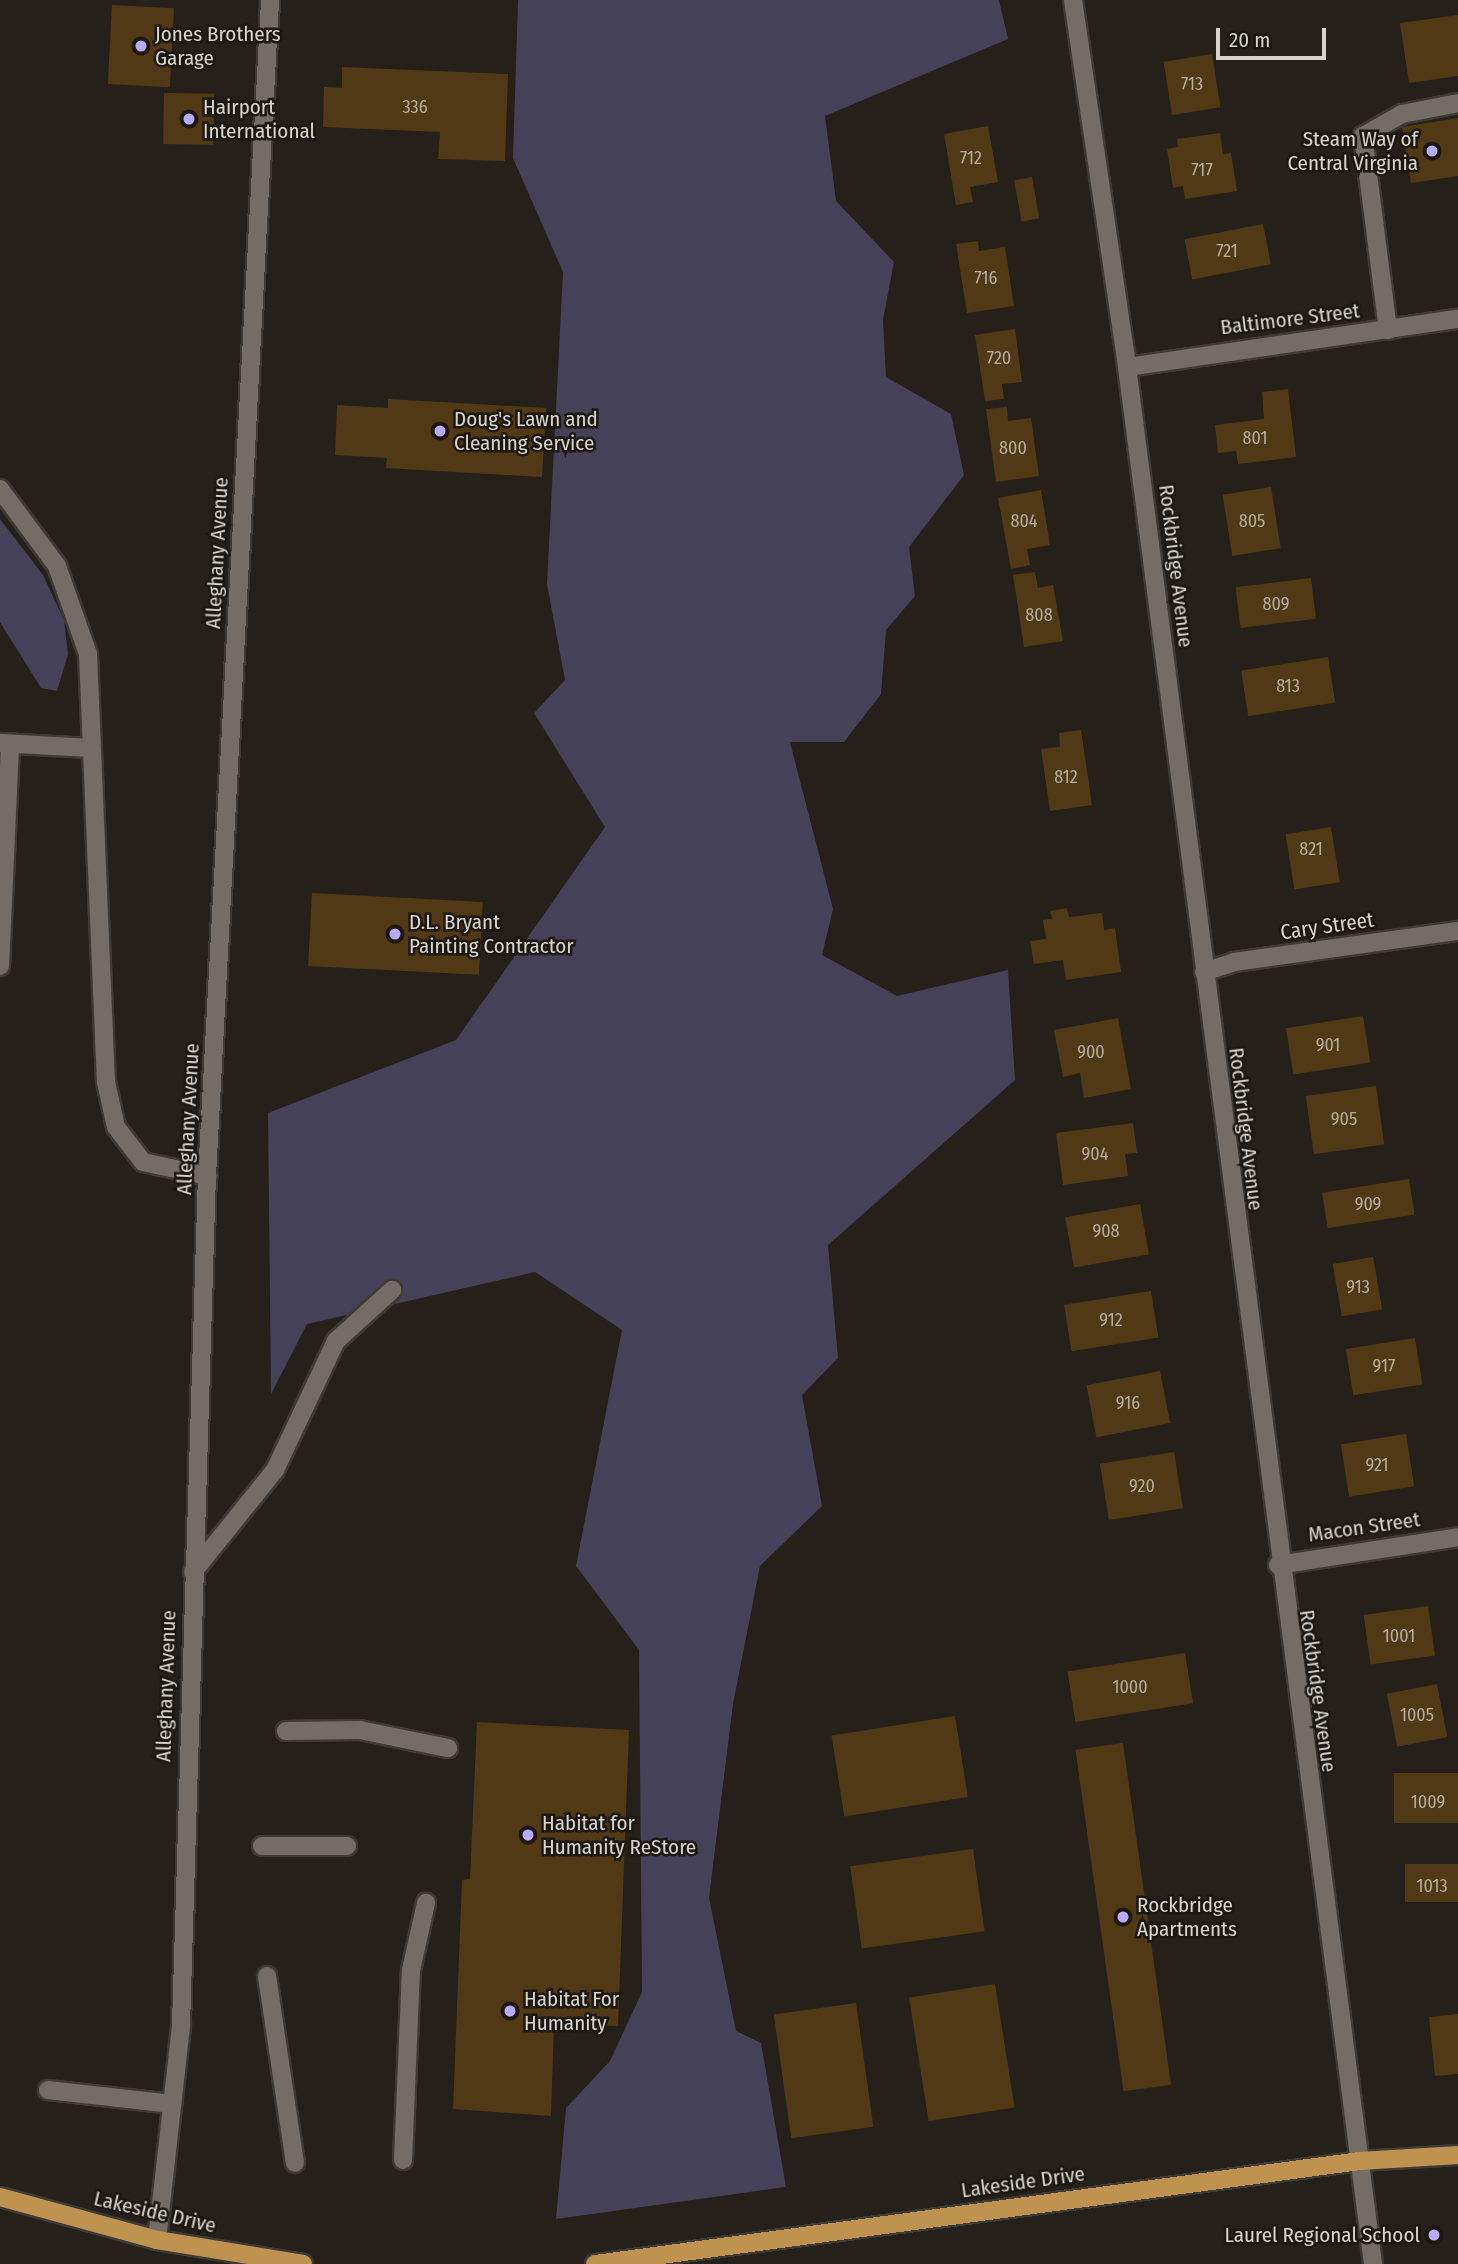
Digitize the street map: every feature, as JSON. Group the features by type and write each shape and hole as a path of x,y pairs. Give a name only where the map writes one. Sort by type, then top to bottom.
{"main road":[{"name":"Lakeside Drive","path":"595,2264 1360,2161 1458,2155"},
{"name":"Lakeside Drive","path":"0,2197 157,2240 303,2264"}],"street":[{"name":"Alleghany Avenue","path":"157,2240 181,2025 207,1176 270,0"},
{"name":"Rockbridge Avenue","path":"1073,0 1127,367 1278,1565 1373,2264"},
{"path":"1388,330 1363,136 1402,114 1458,103"},
{"name":"Baltimore Street","path":"1127,367 1458,319"},
{"path":"0,489 57,566 88,654 106,1082 116,1127 143,1162 207,1176"},
{"path":"0,966 5,744 90,747"},
{"name":"Cary Street","path":"1204,972 1234,962 1458,931"},
{"path":"193,1572 275,1470 336,1341 392,1290"},
{"name":"Macon Street","path":"1278,1565 1458,1537"},
{"path":"286,1731 360,1730 448,1748"},
{"path":"262,1846 347,1846"},
{"path":"403,2160 411,1970 426,1903"},
{"path":"267,1976 295,2164"},
{"path":"48,2090 172,2105"}],"shaded area":[{"path":"518,0 999,0 1008,39 825,116 836,201 894,262 883,320 886,377 951,414 964,475 909,547 915,596 886,630 881,694 844,742 790,742 833,909 822,955 897,996 1008,970 1015,1080 828,1245 838,1358 802,1395 822,1506 760,1566 733,1704 709,1898 736,2031 761,2043 786,2187 556,2219 566,2108 610,2061 642,1992 639,1650 576,1566 622,1330 535,1272 307,1324 271,1394 268,1113 456,1040 605,827 534,713 565,680 547,584 563,272 513,158"},
{"path":"0,519 43,575 64,620 68,654 57,691 41,688 0,622"}],"building":[{"name":"Jones Brothers Garage","path":"112,5 174,8 170,87 108,84"},
{"path":"1458,15 1458,76 1409,83 1400,23"},
{"path":"1212,54 1220,107 1172,115 1164,62"},
{"path":"342,67 508,74 505,161 438,159 440,132 323,127 324,87 342,88"},
{"name":"Hairport International","path":"164,93 214,94 213,145 163,144"},
{"name":"Steam Way of Central Virginia","path":"1458,118 1458,176 1411,183 1402,127"},
{"path":"988,126 998,182 970,187 973,202 956,205 944,134"},
{"path":"1220,133 1223,154 1231,153 1237,191 1185,199 1183,186 1173,188 1167,149 1178,147 1177,139"},
{"path":"1032,177 1039,218 1022,221 1014,180"},
{"path":"1263,224 1271,264 1192,280 1184,239"},
{"path":"978,241 979,251 1005,247 1014,306 967,313 956,244"},
{"path":"1015,329 1022,382 1002,384 1004,399 985,401 975,335"},
{"path":"1288,389 1296,457 1238,464 1236,451 1218,453 1215,425 1264,419 1262,392"},
{"name":"Doug's Lawn and Cleaning Service","path":"388,399 546,408 542,477 386,468 387,458 335,455 337,405 388,408"},
{"path":"1007,407 1008,421 1031,418 1039,476 996,482 986,409"},
{"path":"1271,487 1281,548 1232,556 1223,495"},
{"path":"1041,490 1050,545 1027,549 1030,565 1011,569 998,498"},
{"path":"1035,572 1038,588 1053,585 1063,641 1024,647 1013,575"},
{"path":"1311,578 1316,619 1241,628 1236,587"},
{"path":"1328,657 1335,702 1248,716 1241,671"},
{"path":"1081,730 1092,805 1050,811 1041,749 1060,747 1059,733"},
{"path":"1331,827 1340,882 1294,890 1286,834"},
{"name":"D.L. Bryant Painting Contractor","path":"312,893 483,902 479,975 308,966"},
{"path":"1067,908 1069,917 1102,913 1104,930 1115,928 1121,972 1066,980 1063,960 1034,964 1030,941 1046,939 1043,920 1052,919 1050,911"},
{"path":"1363,1016 1370,1062 1293,1075 1286,1028"},
{"path":"1118,1018 1131,1089 1084,1098 1080,1073 1063,1077 1054,1030"},
{"path":"1376,1086 1384,1144 1314,1154 1306,1096"},
{"path":"1133,1123 1137,1153 1125,1154 1128,1176 1063,1185 1056,1133"},
{"path":"1409,1179 1415,1215 1328,1228 1322,1193"},
{"path":"1140,1204 1149,1254 1074,1267 1065,1217"},
{"path":"1373,1257 1382,1309 1342,1316 1333,1264"},
{"path":"1151,1291 1158,1337 1071,1351 1064,1305"},
{"path":"1415,1338 1422,1384 1353,1395 1346,1349"},
{"path":"1160,1371 1170,1423 1096,1437 1086,1385"},
{"path":"1406,1434 1414,1486 1349,1497 1341,1444"},
{"path":"1174,1452 1183,1508 1109,1520 1100,1464"},
{"path":"1428,1606 1435,1656 1371,1665 1364,1615"},
{"path":"1185,1653 1193,1703 1075,1722 1067,1672"},
{"path":"1437,1684 1447,1737 1397,1747 1387,1694"},
{"path":"955,1716 968,1797 844,1817 832,1736"},
{"path":"477,1722 629,1730 618,2026 554,2024 551,2116 453,2109 462,1880 470,1879"},
{"name":"Rockbridge Apartments","path":"1123,1743 1171,2085 1123,2091 1075,1750"},
{"path":"1394,1773 1458,1773 1458,1823 1394,1823"},
{"path":"973,1849 985,1931 862,1948 850,1866"},
{"path":"1405,1864 1458,1864 1458,1902 1405,1902"},
{"path":"995,1984 1015,2107 929,2121 909,1998"},
{"path":"856,2003 873,2127 791,2138 774,2015"},
{"path":"1458,2014 1458,2074 1435,2076 1429,2017"}],"place":[{"name":"Jones Brothers Garage","path":"141,46"},
{"name":"Hairport International","path":"189,119"},
{"name":"Steam Way of Central Virginia","path":"1432,151"},
{"name":"Doug's Lawn and Cleaning Service","path":"440,431"},
{"name":"D.L. Bryant Painting Contractor","path":"395,934"},
{"name":"Habitat for Humanity ReStore","path":"528,1835"},
{"name":"Rockbridge Apartments","path":"1123,1917"},
{"name":"Habitat For Humanity","path":"510,2011"},
{"name":"Laurel Regional School","path":"1434,2235"}]}
